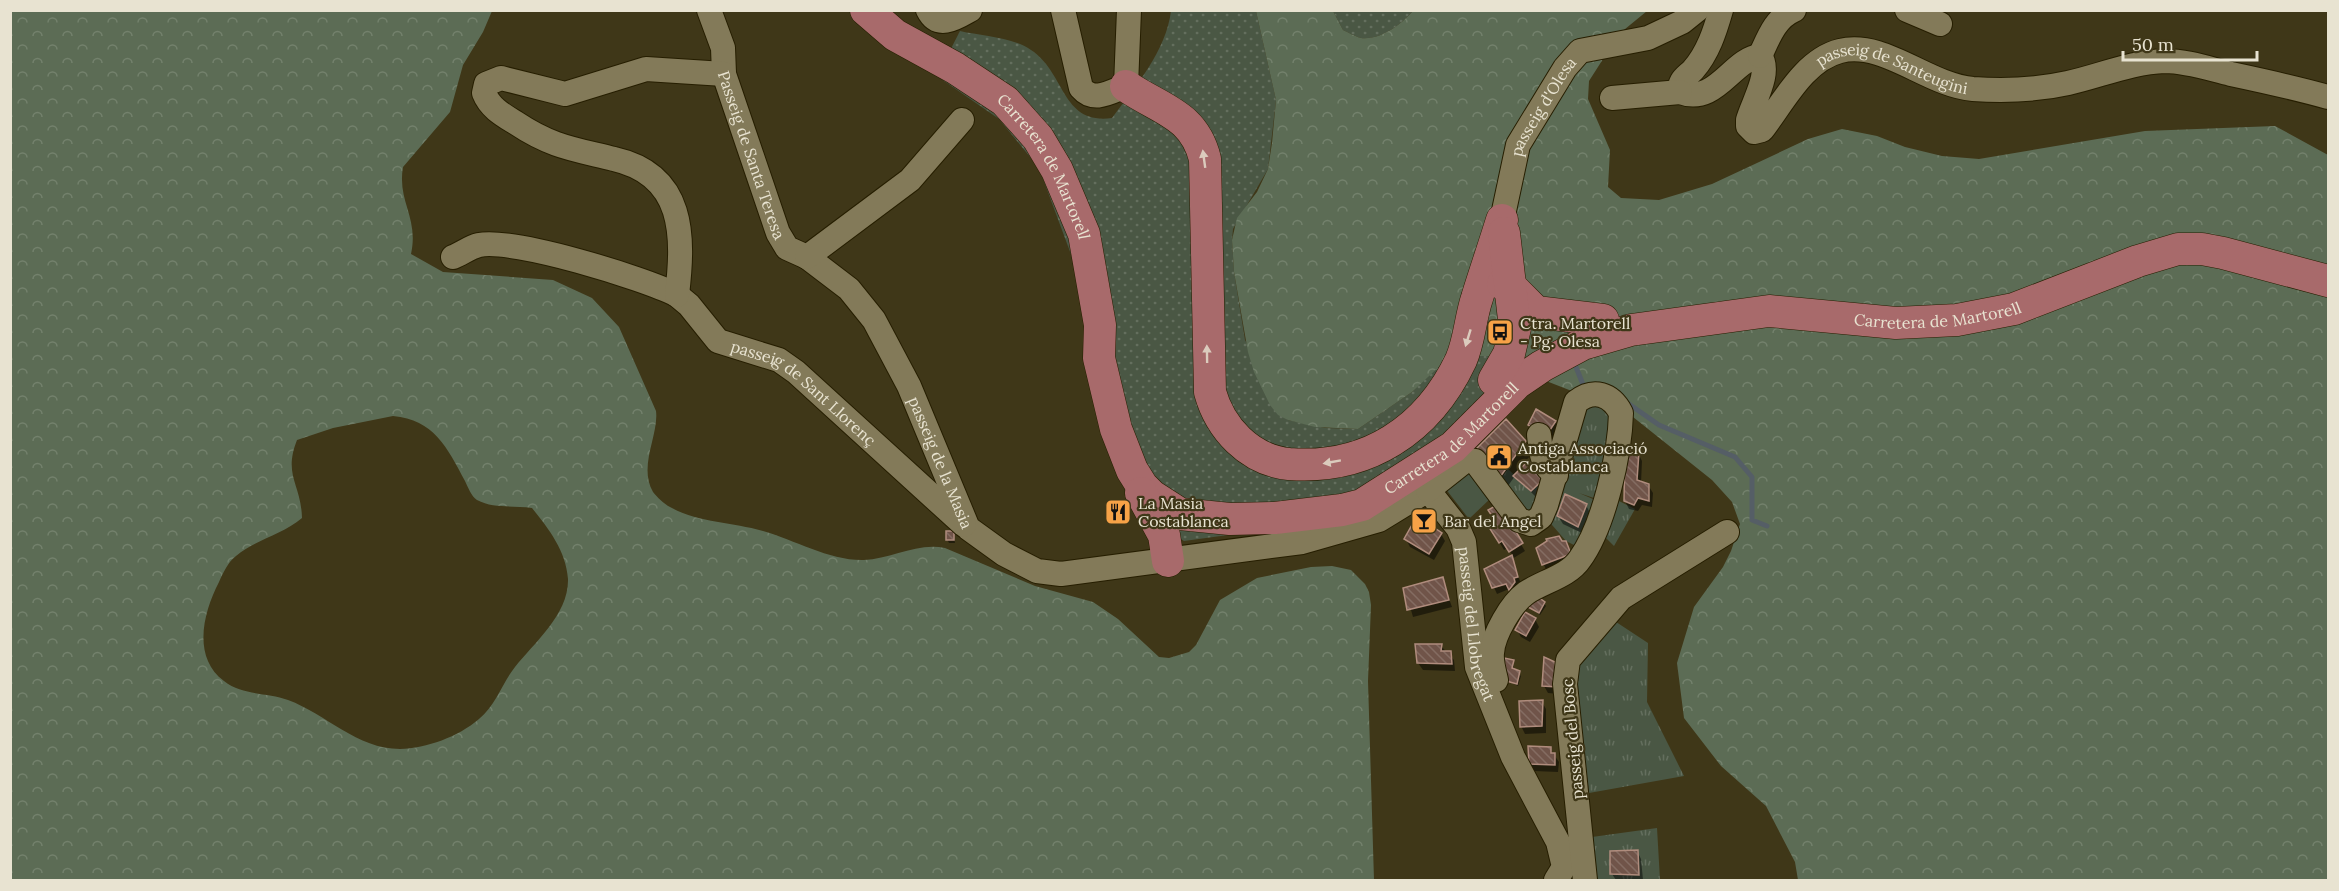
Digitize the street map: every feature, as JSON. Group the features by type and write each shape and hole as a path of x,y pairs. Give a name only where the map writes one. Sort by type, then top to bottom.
{"main road":[{"name":"Carretera de Martorell","path":"866,10 895,35 983,84 1023,119 1052,162 1073,205 1090,262 1100,325 1099,358 1107,401 1144,472 1152,496 1175,542 1230,519 1311,515 1362,505 1389,489 1428,476 1505,381 1583,344 1649,327 1769,311 1896,323 1974,318 2014,309 2138,261 2178,249 2223,252 2328,280"},
{"path":"1126,86 1186,121 1199,139 1205,159 1210,392 1215,411 1231,433 1262,456 1280,463 1318,464 1363,455 1407,432 1431,404 1460,361 1471,330 1477,298 1497,284"},
{"path":"1502,220 1497,284 1526,320 1541,345 1551,348 1583,344"},
{"path":"1505,381 1514,362 1541,345 1603,320 1644,310 1734,304 1769,311"},
{"path":"1526,320 1603,320"},
{"path":"1505,381 1509,354 1526,320"},
{"path":"1144,472 1183,495 1202,500 1313,498 1389,489"},
{"path":"1175,542 1193,508 1243,501"}],"street":[{"name":"Passeig de Santa Teresa","path":"709,10 723,48 724,74 778,233 787,248 807,257"},
{"path":"928,10 937,21 946,22 970,10"},
{"path":"1063,10 1081,88 1087,95 1095,96 1126,86 1129,10"},
{"name":"passeig d'Olesa","path":"1502,220 1518,145 1565,68 1580,51 1648,38 1682,22 1697,10"},
{"path":"1680,92 1683,76 1702,58 1710,43 1721,10"},
{"path":"1612,98 1680,92 1697,95 1731,75 1752,57 1760,56 1774,27 1784,15 1794,10"},
{"path":"1907,10 1940,24"},
{"name":"passeig de Santeugini","path":"1760,56 1765,62 1765,71 1748,120 1748,126 1754,132 1762,130 1809,69 1823,58 1839,51 1859,49 1877,52 1930,78 1972,89 2016,90 2065,83 2122,68 2166,61 2195,65 2328,97"},
{"path":"676,295 678,222 674,205 655,178 644,170 615,159 561,147 534,135 492,107 484,93 486,84 501,78 565,94 646,69 724,74"},
{"path":"807,257 910,180 962,120"},
{"name":"passeig de Sant Llorenç","path":"453,257 479,245 512,247 569,258 676,295 689,305 718,341 779,360 796,372 968,528"},
{"name":"passeig de la Masia","path":"807,257 849,289 874,320 909,386 968,528 1004,554 1045,572 1061,574 1175,542"},
{"path":"1175,542 1302,542 1343,532 1382,519 1428,476 1466,460 1475,461 1519,520 1531,524 1541,517 1556,475 1573,407 1583,397 1594,393 1604,394 1616,403 1621,413 1621,424 1611,482 1596,526 1580,560 1571,568 1525,594 1494,641 1492,666 1505,738"},
{"path":"1539,435 1541,457 1549,470 1556,475"},
{"name":"passeig del Llobregat","path":"1428,476 1464,542 1477,667 1505,738 1558,842 1572,875"},
{"name":"passeig del Bosc","path":"1572,875 1565,684 1568,660 1621,598 1727,532"}],"green space":[{"path":"10,11 492,11 483,32 463,65 450,112 403,167 403,190 412,230 411,254 443,272 553,280 592,298 619,327 656,411 655,430 648,461 649,482 653,492 665,504 681,512 763,531 826,554 851,559 874,559 925,547 945,548 1035,586 1093,602 1118,619 1159,657 1169,658 1189,652 1196,645 1220,600 1257,578 1311,567 1332,566 1351,570 1365,584 1369,592 1371,605 1368,681 1374,880 11,880","holes":["393,416 419,423 438,437 452,457 471,494 477,500 497,506 532,508 560,550 568,579 567,592 557,616 515,667 485,713 471,725 452,736 431,744 400,749 384,747 356,737 288,700 231,686 214,671 207,660 204,634 205,621 213,594 231,561 252,545 286,529 302,518 292,471 293,452 297,440 333,428"]},
{"path":"1171,11 1256,11 1276,100 1268,169 1233,229 1234,272 1245,340 1288,420 1325,428 1358,429 1412,392 1436,367 1455,356 1499,356 1536,377 1323,522 1184,541 1148,518 1092,368 1072,257 1039,168 999,119 937,76 960,31 1015,42 1031,50 1042,60 1073,106 1083,114 1095,118 1112,118 1149,68 1163,40"},
{"path":"1256,11 1333,11 1343,30 1361,38 1369,38 1384,34 1397,26 1413,11 1647,11 1619,34 1589,81 1588,99 1610,150 1608,187 1621,198 1659,200 1712,184 1808,139 1842,129 1877,136 1905,147 1942,156 1979,159 2145,131 2275,126 2328,155 2328,880 1798,880 1795,862 1766,806 1721,766 1684,718 1677,663 1694,607 1723,567 1740,524 1732,502 1712,480 1628,413 1536,377 1499,356 1455,356 1445,361 1412,392 1358,429 1315,427 1288,420 1278,415 1270,405 1254,372 1248,352 1234,272 1232,240 1237,218 1257,192 1268,169 1272,143 1276,100"},
{"path":"1333,11 1413,11 1397,26 1384,34 1361,38 1343,30"},
{"path":"1589,402 1614,409 1603,501 1579,493 1602,503 1576,546 1566,541 1546,518"},
{"path":"1471,467 1492,497 1469,519 1445,488"},
{"path":"1508,469 1531,491 1546,478 1529,516 1499,481"},
{"path":"1615,499 1635,509 1614,546 1601,533"},
{"path":"1610,618 1648,643 1647,702 1684,776 1589,793 1574,671"},
{"path":"1657,828 1660,880 1595,880 1592,837"}],"building":[{"path":"1536,409 1556,421 1546,436 1528,425"},
{"name":"Antiga Associació Costablanca","path":"1506,419 1526,441 1498,480 1477,448"},
{"path":"1625,449 1639,452 1637,480 1649,484 1649,501 1638,498 1634,505 1624,501"},
{"path":"1528,461 1546,477 1531,491 1513,476"},
{"path":"1565,494 1587,504 1578,527 1557,516"},
{"path":"1499,504 1523,543 1509,552 1502,541 1499,543 1485,521 1492,516 1488,510"},
{"path":"1417,516 1442,533 1429,554 1404,539"},
{"path":"946,531 954,531 954,540 946,540"},
{"path":"1559,536 1562,541 1566,541 1571,554 1542,565 1536,548 1547,541 1546,539"},
{"path":"1512,555 1518,577 1514,578 1515,582 1509,590 1506,584 1492,588 1484,569"},
{"path":"1443,577 1449,600 1407,610 1403,588"},
{"path":"1538,597 1545,602 1539,613 1528,607"},
{"path":"1525,612 1536,618 1526,636 1515,630"},
{"path":"1415,644 1442,644 1441,651 1451,651 1452,664 1417,663"},
{"path":"1544,657 1555,662 1557,687 1542,686"},
{"path":"1504,658 1514,660 1512,668 1520,671 1517,684 1506,681"},
{"path":"1543,700 1542,726 1520,727 1519,701"},
{"path":"1528,746 1551,747 1551,753 1555,753 1555,765 1529,764"},
{"path":"1638,850 1639,875 1610,874 1610,851"}],"waterway":[{"path":"1576,367 1584,387 1588,387"},
{"path":"1626,402 1659,425 1735,457 1752,477 1752,520 1767,526"}],"place":[{"name":"Ctra. Martorell - Pg. Olesa","path":"1500,332"},
{"name":"Antiga Associació Costablanca","path":"1499,457"},
{"name":"La Masia Costablanca","path":"1118,512"},
{"name":"Bar del Angel","path":"1424,521"}]}
